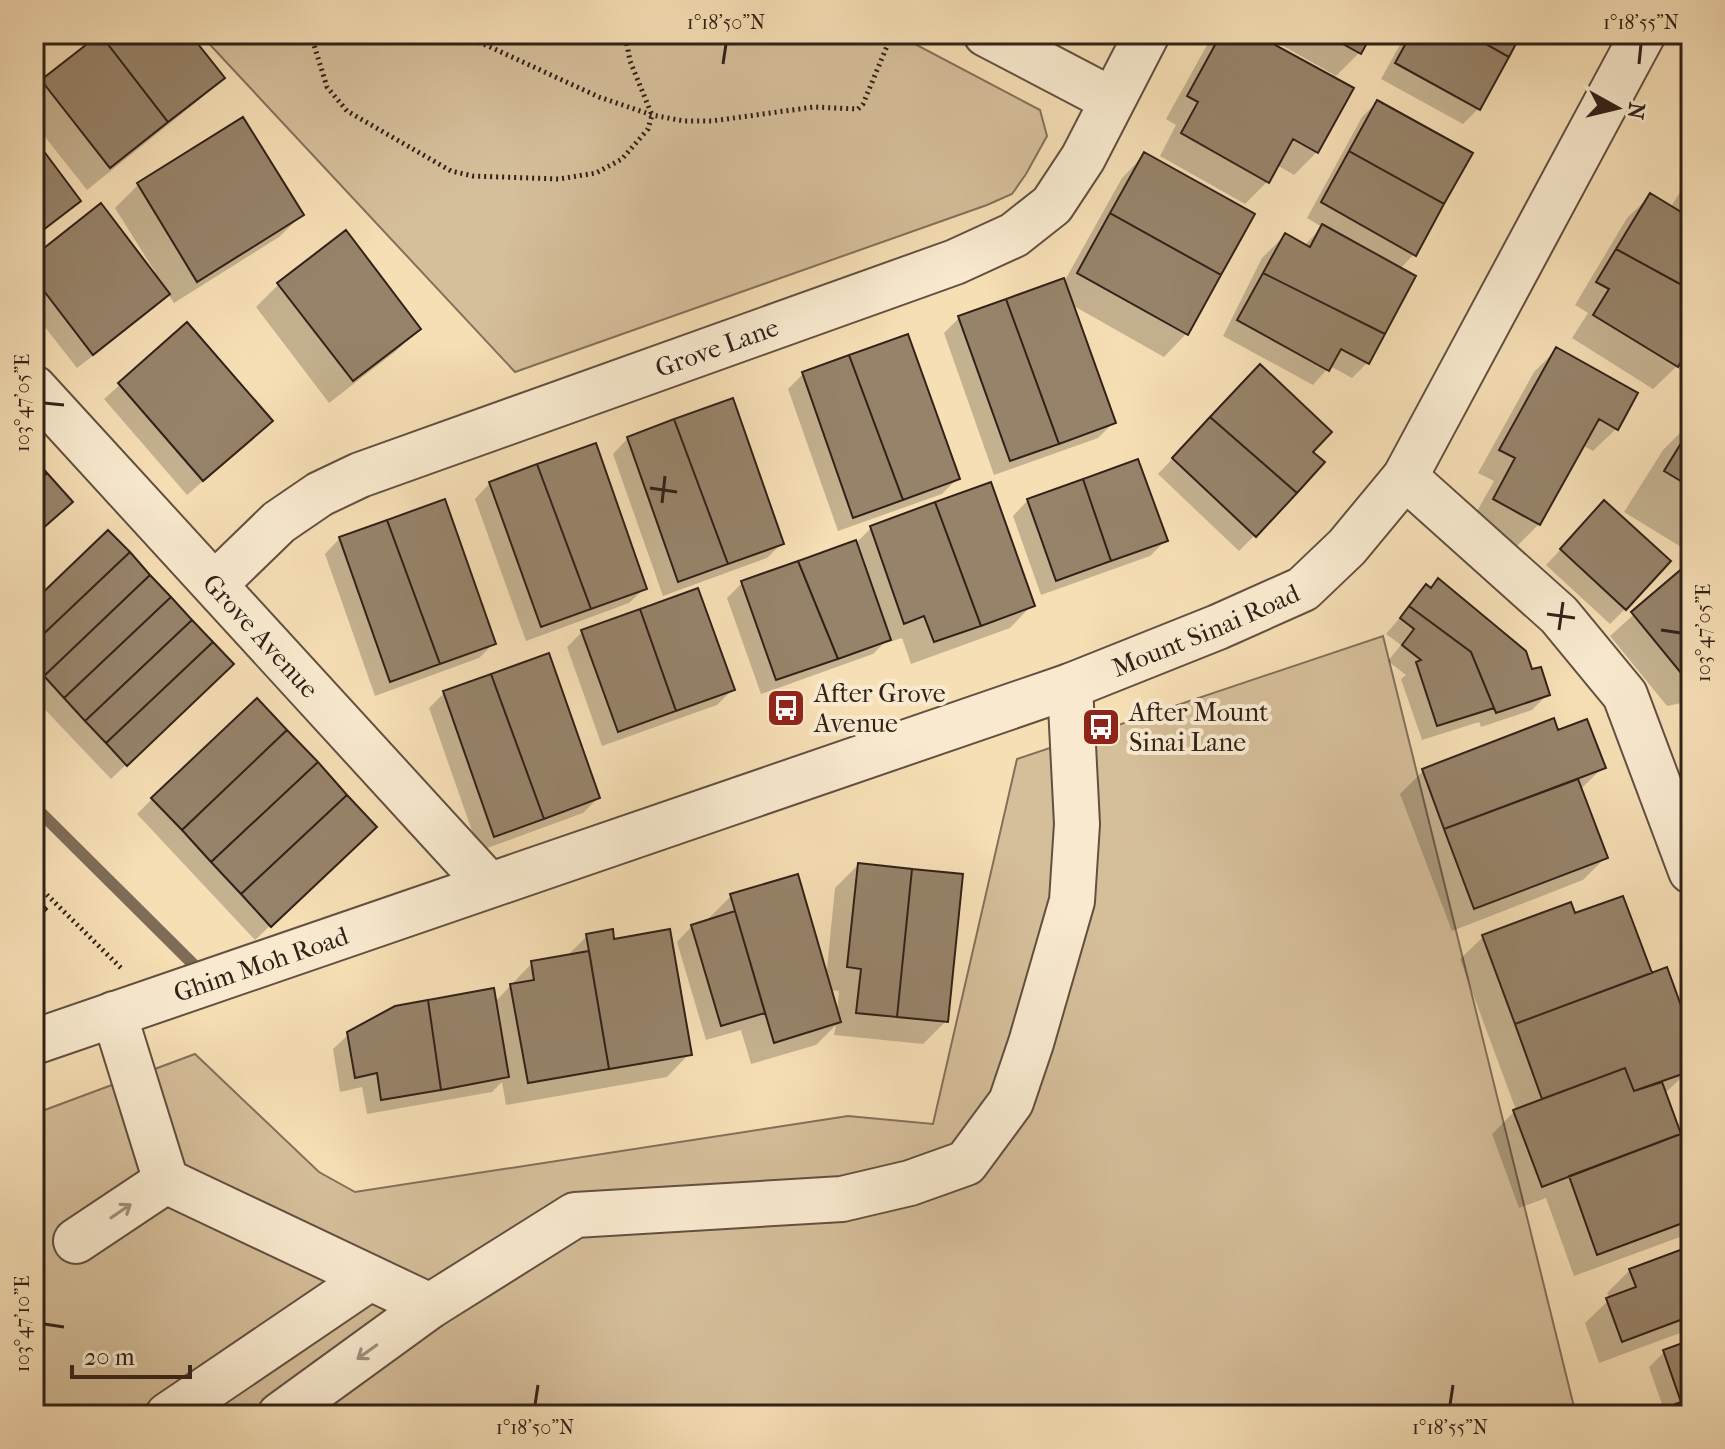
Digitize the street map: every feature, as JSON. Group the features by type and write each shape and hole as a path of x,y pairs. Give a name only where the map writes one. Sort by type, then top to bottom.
{"street":[{"path":"986,34 1112,100"},
{"name":"Grove Lane","path":"215,584 279,522 320,494 360,475 955,262 1014,235 1052,205 1083,158 1147,34"},
{"name":"Mount Sinai Road","path":"489,885 1070,686 1218,627 1303,589 1347,547 1405,477 1643,34"},
{"name":"Grove Avenue","path":"34,388 489,885"},
{"path":"1405,477 1559,615 1625,695 1691,871"},
{"path":"280,1415 430,1306 575,1215 842,1199 910,1183 966,1163 1011,1102 1072,901 1077,824 1070,686"},
{"name":"Ghim Moh Road","path":"34,1042 489,885"},
{"path":"134,1008 166,1181"},
{"path":"166,1181 430,1306"},
{"path":"76,1241 166,1181"},
{"path":"168,1415 370,1278"}],"path":[{"path":"314,34 314,45 327,87 347,111 451,171 473,176 559,179 596,173 622,159 648,129 652,115 630,61 625,34"},
{"path":"456,34 599,97 652,115 684,121 712,121 814,107 858,109 863,104 892,34"},
{"path":"34,882 134,1008"}],"shaded area":[{"path":"200,34 896,34 1040,110 1047,136 1012,194 515,372"},
{"path":"1383,636 1576,1415 34,1415 34,1114 195,1054 319,1172 355,1192 848,1116 933,1124 1017,759"}],"building":[{"path":"100,34 190,34 225,78 168,122"},
{"path":"100,34 168,122 110,168 41,80"},
{"path":"1221,34 1255,34 1354,88 1318,153 1293,139 1269,183 1181,133 1198,102 1187,96"},
{"path":"1325,34 1372,34 1361,54"},
{"path":"1411,34 1468,34 1509,57 1480,110 1395,63"},
{"path":"1468,34 1521,34 1509,57"},
{"path":"1377,100 1473,153 1444,204 1349,151"},
{"path":"243,117 304,215 197,282 137,183"},
{"path":"34,138 81,201 34,237"},
{"path":"1349,151 1444,204 1416,256 1321,202"},
{"path":"1144,152 1255,214 1221,275 1110,213"},
{"path":"1650,193 1691,218 1691,290 1616,249"},
{"path":"101,203 170,294 93,355 34,278 34,256"},
{"path":"1110,213 1221,275 1188,335 1077,273"},
{"path":"1322,224 1416,276 1385,334 1263,273 1285,233 1310,247"},
{"path":"346,230 421,329 353,381 277,283"},
{"path":"1616,249 1691,290 1691,346 1678,367 1593,315 1609,289 1596,282"},
{"path":"1263,273 1385,334 1369,364 1341,349 1329,371 1237,320"},
{"path":"1064,278 1116,423 1059,444 1006,299"},
{"path":"1006,299 1059,444 1010,461 958,316"},
{"path":"187,322 273,421 203,481 118,383"},
{"path":"908,334 960,479 903,500 849,355"},
{"path":"1556,347 1638,393 1618,430 1599,419 1540,525 1493,499 1515,458 1499,450"},
{"path":"849,355 903,500 853,518 802,372"},
{"path":"1260,364 1332,432 1313,452 1325,462 1297,493 1210,417"},
{"path":"733,398 784,544 728,564 674,419"},
{"path":"1210,417 1297,493 1256,537 1172,458"},
{"path":"674,419 728,564 678,582 627,437"},
{"path":"1691,427 1691,487 1664,471"},
{"path":"596,443 647,589 591,609 537,464"},
{"path":"34,458 47,473 34,485"},
{"path":"1138,459 1168,541 1111,561 1083,479"},
{"path":"537,464 591,609 541,627 489,482"},
{"path":"47,473 73,502 34,536 34,485"},
{"path":"1083,479 1111,561 1056,581 1027,499"},
{"path":"991,482 1035,606 981,626 935,502"},
{"path":"445,499 496,644 440,664 387,520"},
{"path":"1604,500 1671,561 1626,610 1560,549"},
{"path":"935,502 981,626 934,642 924,616 904,624 870,526"},
{"path":"387,520 440,664 390,682 339,537"},
{"path":"108,530 130,552 34,643 34,601"},
{"path":"856,540 891,640 838,659 798,561"},
{"path":"130,552 150,575 44,676 34,666 34,643"},
{"path":"798,561 838,659 776,680 741,581"},
{"path":"1691,561 1691,684 1690,684 1631,612"},
{"path":"150,575 171,597 64,698 44,676"},
{"path":"1438,578 1526,651 1532,669 1541,667 1550,695 1496,713 1471,652 1409,606 1426,584 1431,588"},
{"path":"698,588 735,690 676,711 640,609"},
{"path":"171,597 192,620 85,721 64,698"},
{"path":"1409,606 1471,652 1494,708 1437,726 1416,662 1421,660 1402,645 1414,629 1400,618"},
{"path":"640,609 676,711 618,732 581,630"},
{"path":"192,620 213,642 106,743 85,721"},
{"path":"213,642 234,664 127,766 106,743"},
{"path":"549,653 600,798 544,819 491,674"},
{"path":"491,674 544,819 494,837 443,691"},
{"path":"257,698 287,730 182,830 151,798"},
{"path":"1554,718 1558,730 1587,719 1606,768 1444,829 1422,769"},
{"path":"287,730 318,762 211,862 182,830"},
{"path":"318,762 347,795 241,894 211,862"},
{"path":"1578,779 1608,858 1474,909 1444,829"},
{"path":"347,795 377,827 271,927 241,894"},
{"path":"858,863 912,869 897,1017 856,1013 861,969 847,967"},
{"path":"912,869 963,874 948,1022 897,1017"},
{"path":"798,874 841,1022 774,1043 730,894"},
{"path":"34,895 47,909 34,922"},
{"path":"1623,896 1652,973 1515,1024 1482,935 1571,902 1575,913"},
{"path":"735,911 765,1013 721,1026 691,925"},
{"path":"613,929 614,939 670,929 692,1055 609,1069 586,934"},
{"path":"589,951 609,1069 528,1083 510,984 534,980 531,961"},
{"path":"1667,967 1691,1033 1691,1046 1685,1048 1691,1071 1634,1091 1625,1068 1542,1099 1515,1024"},
{"path":"494,988 509,1077 441,1090 428,1000"},
{"path":"428,1000 441,1090 381,1100 377,1073 355,1078 347,1032 395,1006"},
{"path":"1625,1068 1634,1091 1662,1082 1681,1134 1542,1187 1513,1110"},
{"path":"1691,1130 1691,1220 1597,1255 1569,1176"},
{"path":"1691,1246 1691,1316 1622,1342 1606,1298 1636,1287 1629,1269"},
{"path":"1691,1340 1691,1398 1681,1402 1663,1350"},
{"path":"1691,1398 1691,1415 1646,1415 1681,1402"}],"waterway":[{"path":"34,806 203,974"}],"place":[{"name":"After Grove Avenue","path":"786,708"},
{"name":"After Mount Sinai Lane","path":"1101,727"}]}
